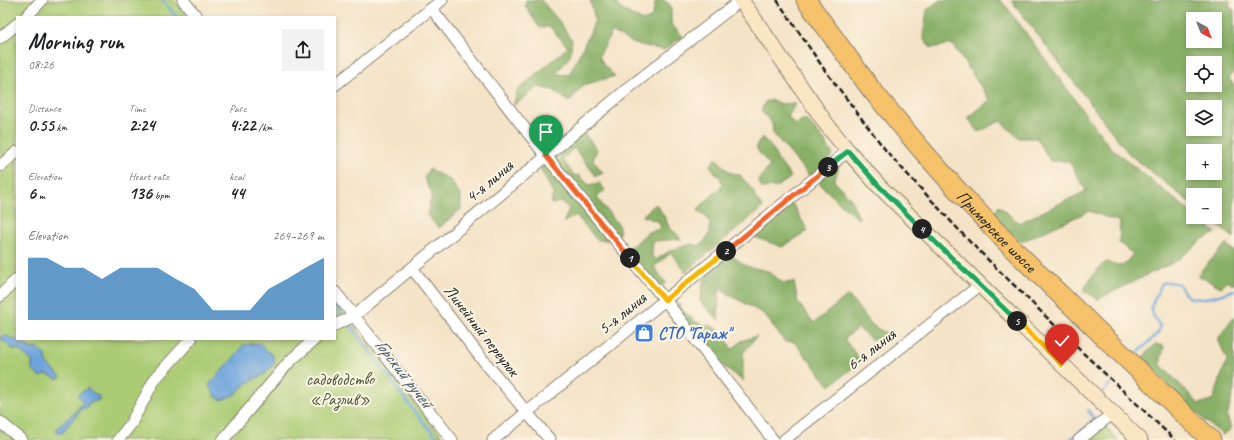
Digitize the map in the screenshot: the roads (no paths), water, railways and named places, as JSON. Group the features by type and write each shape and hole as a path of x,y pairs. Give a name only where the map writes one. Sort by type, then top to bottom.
{"highway":[{"name":"Приморское шоссе","path":"795,0 811,24 865,95 952,198 1012,261 1197,440"},
{"name":"Приморское шоссе","path":"806,0 872,89 921,149 964,197 1013,249 1211,440"}],"street":[{"path":"27,16 42,0"},
{"path":"183,0 196,16"},
{"path":"336,84 442,0"},
{"path":"741,0 827,125 879,186 980,286 1140,440"},
{"name":"4-я линия","path":"336,324 354,316 631,86 741,0"},
{"path":"432,9 546,156 665,300 773,440"},
{"path":"0,38 16,25"},
{"name":"5-я линия","path":"493,440 848,151"},
{"path":"0,166 16,153"},
{"name":"Линейный переулок","path":"412,268 478,354 550,440"},
{"path":"0,296 16,280"},
{"name":"6-я линия","path":"784,440 980,286"},
{"path":"336,293 452,440"},
{"path":"118,440 130,425 155,379 190,340"},
{"path":"223,440 290,360 314,340"},
{"path":"1079,440 1112,414"},
{"path":"0,422 22,440"}],"water":[{"path":"5,335 32,349 38,348 46,356 47,364 61,377 57,379 47,374 40,377 32,370 32,361 19,350 13,349 0,338"},
{"path":"259,343 272,355 275,363 265,374 245,384 236,394 221,400 216,397 209,385 238,353 243,345"},
{"path":"88,388 99,396 99,400 88,403 87,409 82,408 62,433 57,433 56,429 78,409 83,401 77,395"}],"waterway":[{"name":"Горский ручей","path":"162,0 176,16"},
{"path":"1135,355 1158,333 1160,326 1153,315 1151,307 1162,283 1169,282 1179,284 1186,295 1197,299 1223,294 1234,290"},
{"name":"Горский ручей","path":"336,307 343,316"},
{"name":"Горский ручей","path":"348,322 414,411 439,440"},
{"path":"1103,392 1111,383"},
{"path":"1070,440 1089,425 1094,419 1088,410"}],"railway":[{"path":"777,0 824,69 887,152 970,242 1081,351 1175,440"}],"place":[{"name":"СТО \"Гараж\"","path":"644,333"}],"park label":[{"name":"садоводство «Разлив»","path":"340,389"}]}
